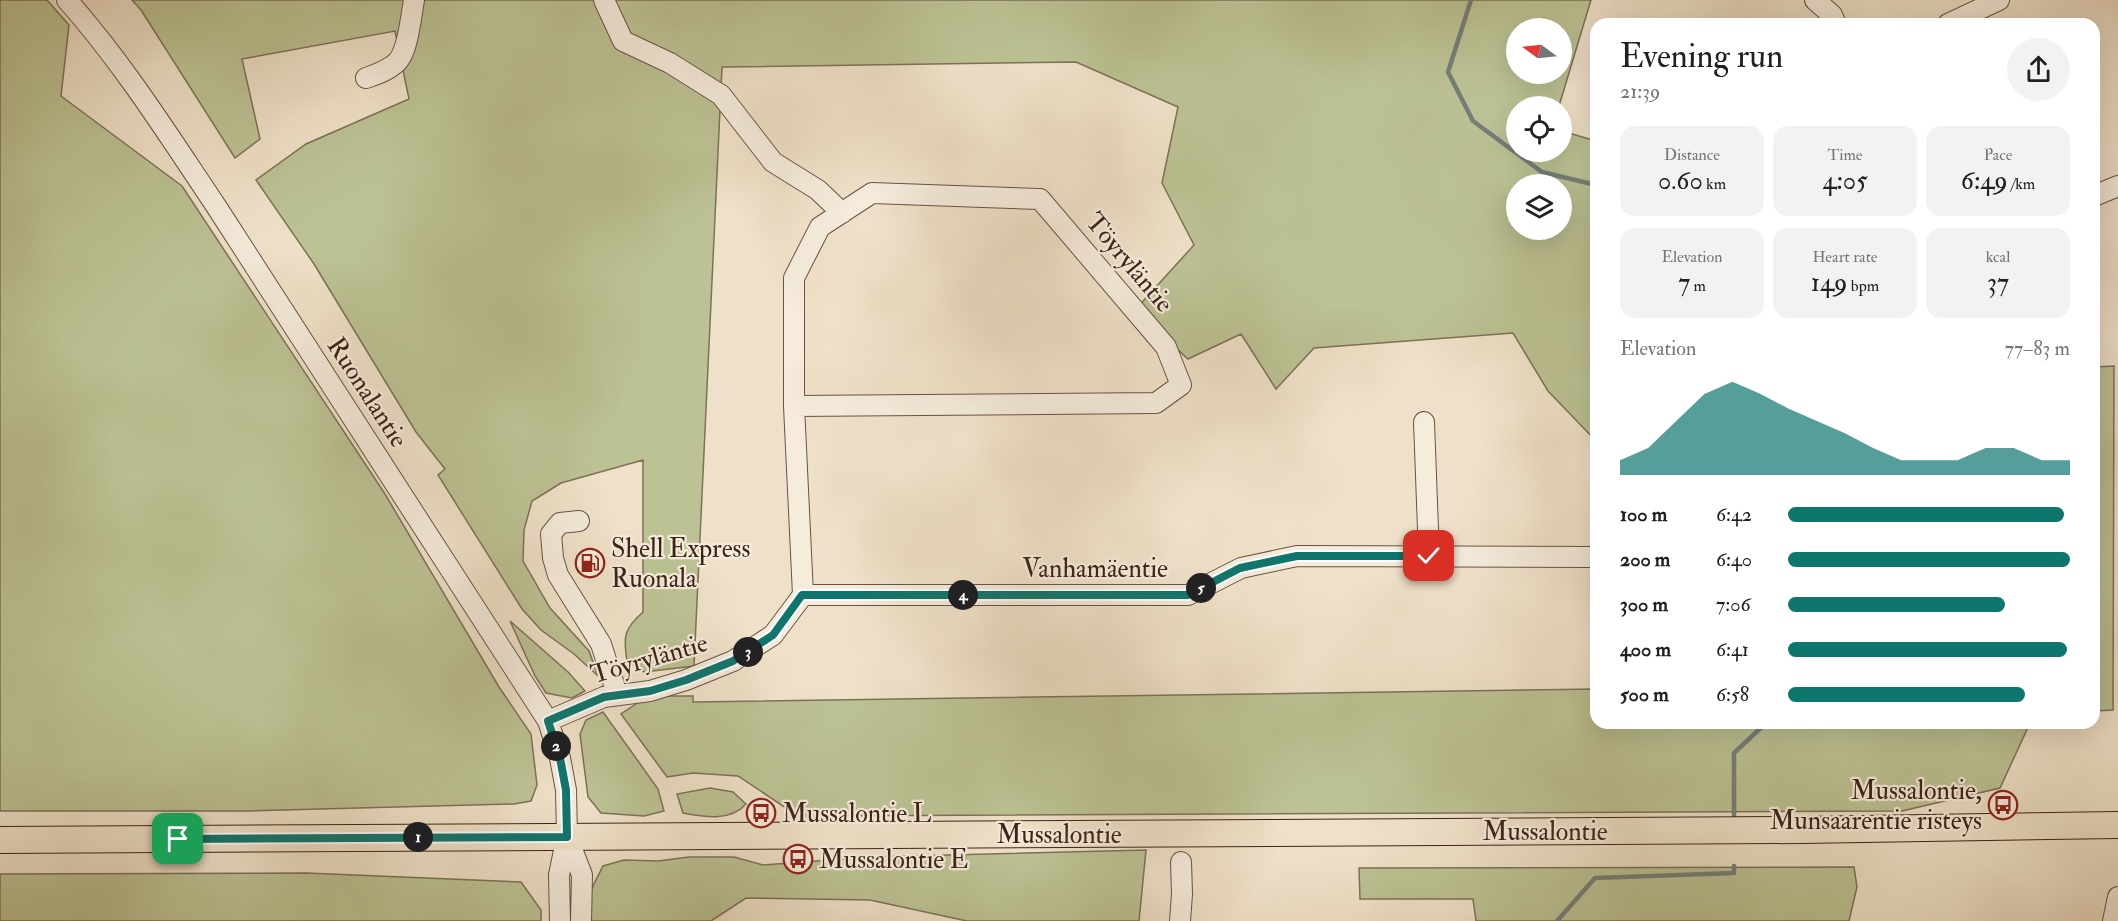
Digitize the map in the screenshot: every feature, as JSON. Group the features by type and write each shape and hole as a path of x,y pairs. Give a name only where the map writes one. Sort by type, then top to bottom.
{"main road":[{"name":"Mussalontie","path":"0,840 1802,830 2118,825"}],"street":[{"name":"Ruonalantie","path":"67,0 162,124 548,721 560,758 566,790 567,837"},
{"path":"366,78 383,72 398,62 406,43 414,0"},
{"path":"604,0 623,41 670,63 721,95 773,162 818,190 842,213"},
{"path":"1815,0 1833,18"},
{"path":"1961,18 1999,0"},
{"path":"2100,194 2118,186"},
{"name":"Töyryläntie","path":"548,721 604,697 650,691 686,680 733,661 773,635 802,595 794,406 794,278 820,227 872,193 1040,199 1166,347 1181,385 1156,403 794,406"},
{"path":"1424,422 1429,556"},
{"path":"579,521 560,523 551,534 553,558 558,574 601,644 617,694"},
{"name":"Vanhamäentie","path":"802,595 1188,595 1240,568 1297,556 1590,556"},
{"path":"560,921 559,875 567,837"},
{"path":"567,837 582,875 581,921"},
{"path":"1180,921 1181,862"},
{"path":"2113,921 2118,897"}],"green space":[{"path":"0,0 47,0 69,25 61,96 182,186 385,494 499,687 531,734 537,785 531,801 514,804 249,811 0,811"},
{"path":"132,0 1591,0 1572,63 1572,18 1506,18 1506,84 1566,84 1562,96 1506,96 1506,162 1572,162 1572,134 1590,139 1590,435 1548,391 1513,333 1314,348 1276,389 1241,334 1188,359 1135,310 1194,245 1162,183 1178,107 1076,62 722,67 694,666 644,672 627,661 626,634 632,623 643,612 643,460 561,483 532,501 524,530 523,561 550,608 589,651 598,676 574,654 541,630 522,609 438,475 445,469 416,432 314,264 256,180 306,144 409,99 395,31 242,59 260,139 235,158 141,10"},
{"path":"2114,366 2113,710 2100,711 2100,367"},
{"path":"510,621 568,672 585,691 572,698 546,693 535,676"},
{"path":"1590,689 1590,729 2027,729 2000,788 1902,811 798,816 738,776 693,773 667,777 621,714 642,700 693,696 693,702"},
{"path":"603,712 658,789 664,811 644,816 601,813 588,797 580,734 586,720"},
{"path":"710,788 733,792 746,804 740,810 725,816 708,817 683,813 677,794"},
{"path":"1146,850 1139,921 967,921 870,900 746,898 711,921 590,921 590,892 603,866 624,860 658,861 689,857 734,857 763,865 871,857"},
{"path":"1854,867 1857,887 1849,921 1476,921 1473,899 1360,899 1359,868"},
{"path":"306,873 521,882 541,910 541,921 0,921 0,874"}],"waterway":[{"path":"1471,0 1448,72 1473,121 1542,172 1590,184"},
{"path":"1734,816 1734,753 1760,729"},
{"path":"1557,921 1595,878 1734,873 1734,866"}],"place":[{"name":"Shell Express Ruonala","path":"590,563"},
{"name":"Mussalontie, Munsaarentie risteys","path":"2003,805"},
{"name":"Mussalontie L","path":"761,813"},
{"name":"Mussalontie E","path":"798,859"}],"route":[{"path":"178,839 567,837 566,790 560,758 548,721 604,697 650,691 686,680 733,661 773,635 802,595 1188,595 1240,568 1297,556 1429,556"}]}
